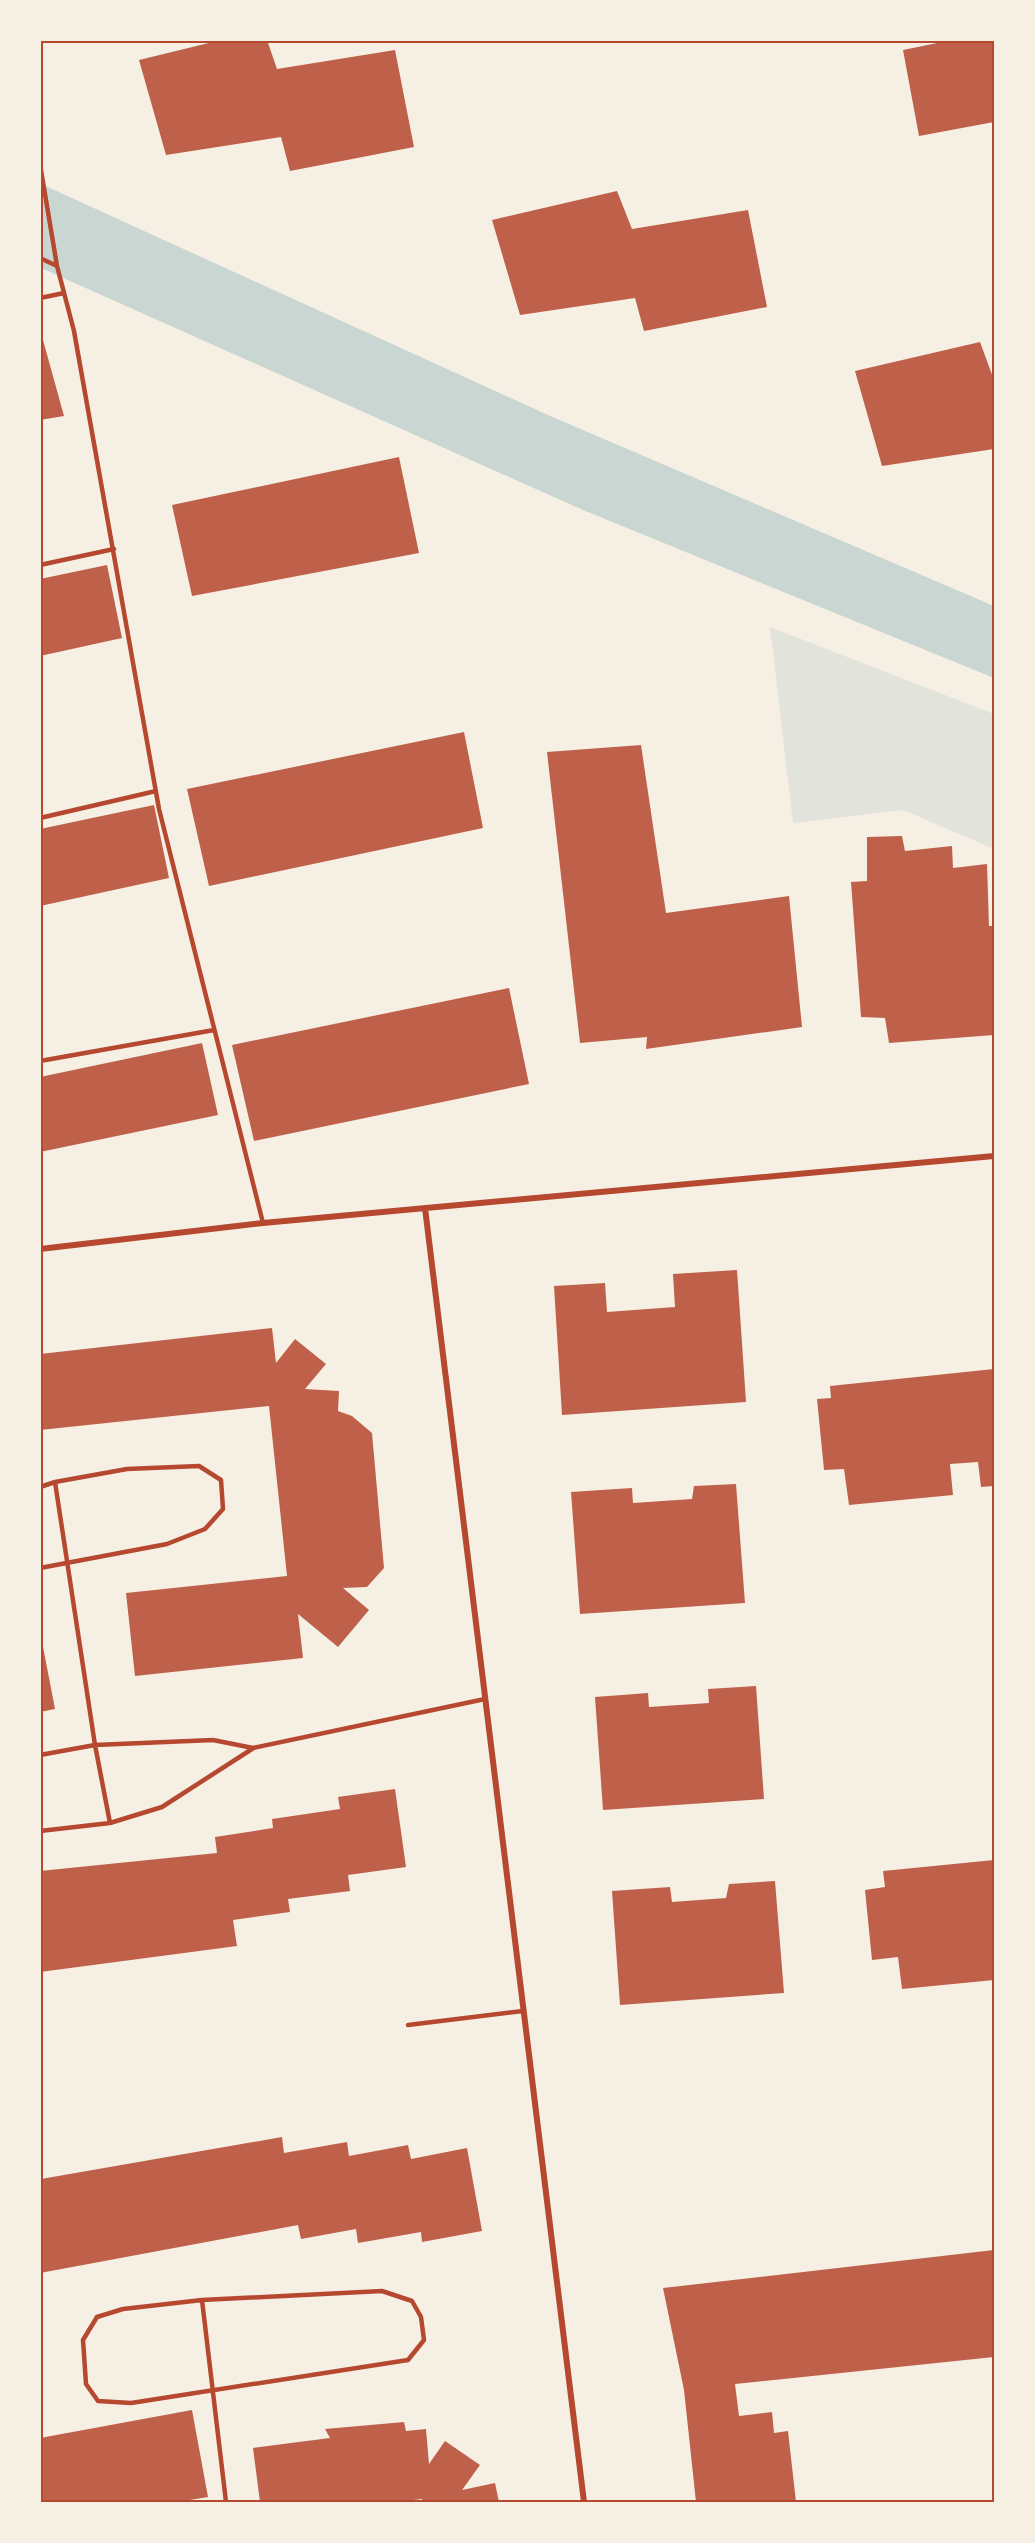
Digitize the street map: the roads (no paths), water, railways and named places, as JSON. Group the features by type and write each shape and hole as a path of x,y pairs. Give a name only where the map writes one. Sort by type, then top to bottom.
{"street":[{"path":"40,1249 263,1223 994,1156"},
{"path":"425,1208 584,2502"}],"lane":[{"path":"40,164 57,266 74,331 156,791 263,1223"},
{"path":"40,258 57,266"},
{"path":"40,297 64,293"},
{"path":"40,565 114,549"},
{"path":"40,818 156,791"},
{"path":"40,1061 214,1030"},
{"path":"40,1487 127,1468 200,1466 221,1480 223,1509 205,1529 167,1544 40,1568"},
{"path":"55,1482 95,1745 110,1823"},
{"path":"40,1831 110,1823 162,1807 253,1748 485,1699"},
{"path":"40,1755 95,1745 213,1740 253,1748"},
{"path":"408,2025 524,2011"},
{"path":"382,2291 411,2301 421,2317 424,2340 408,2360 212,2391 131,2403 98,2401 86,2384 82,2340 98,2317 123,2309 201,2300 382,2291"},
{"path":"201,2300 226,2502"}]}
